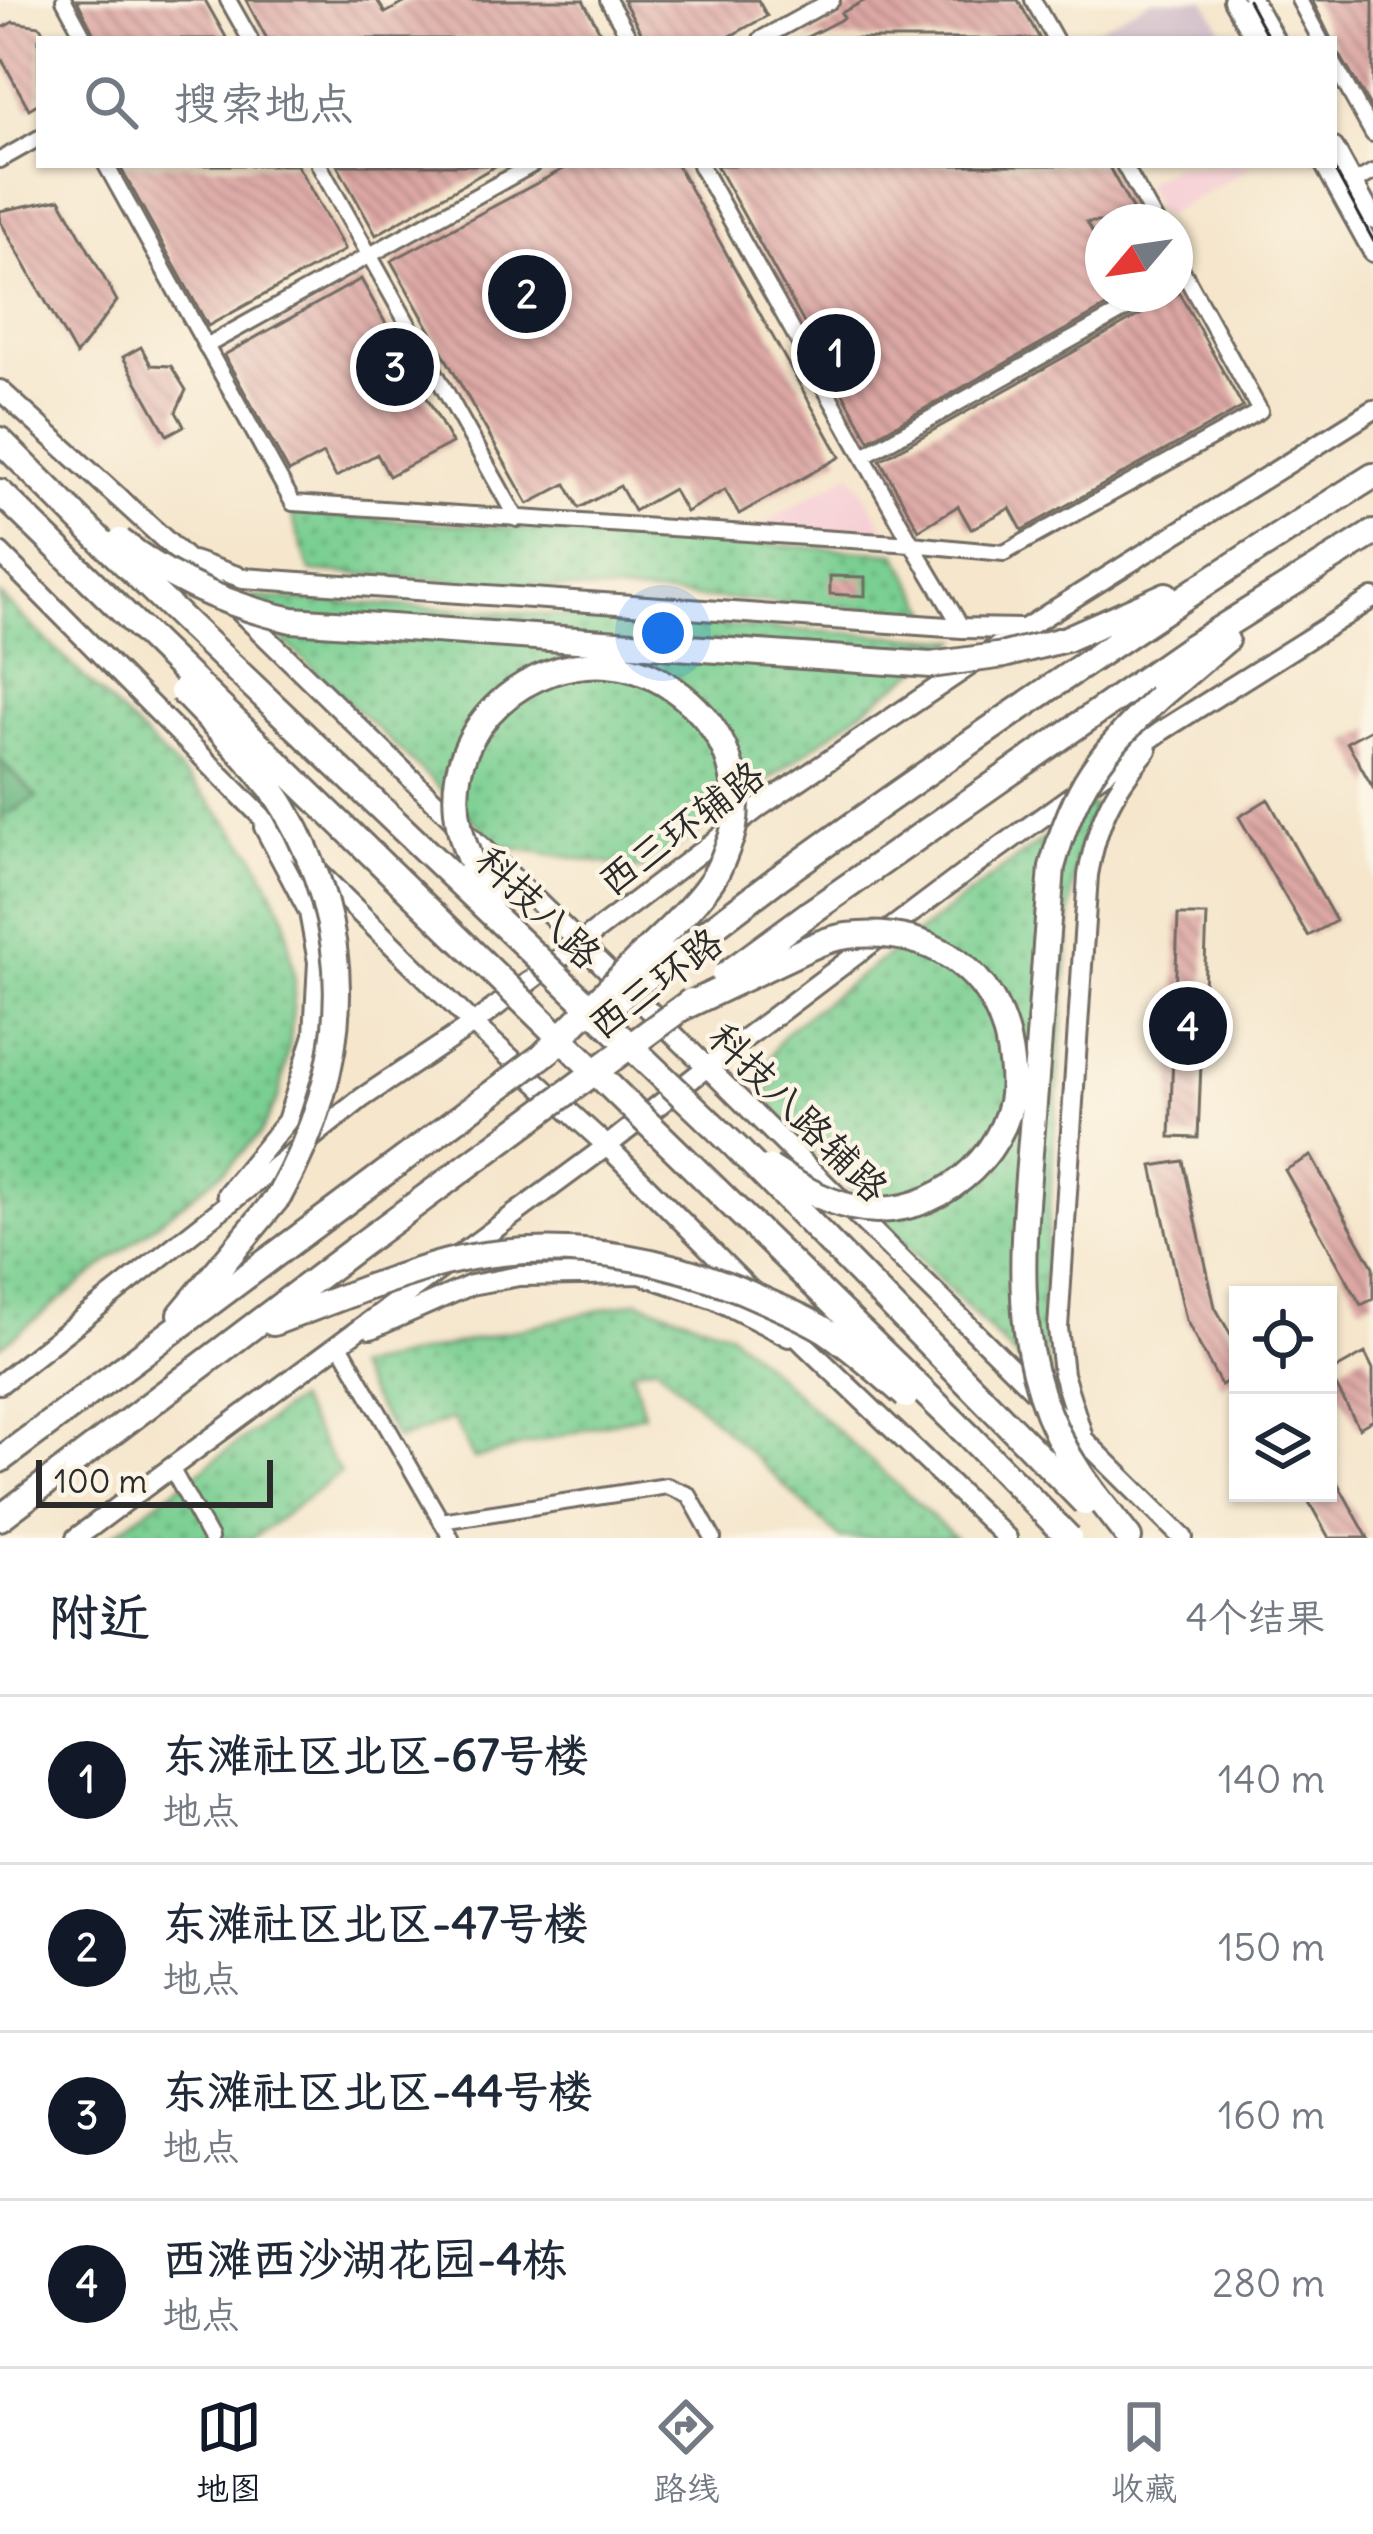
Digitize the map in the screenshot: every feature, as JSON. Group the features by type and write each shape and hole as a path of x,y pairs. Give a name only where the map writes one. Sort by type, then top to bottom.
{"highway":[{"name":"科技八路","path":"4,444 735,1146 1091,1500"},
{"name":"西三环路","path":"0,1460 913,781 1223,570 1373,476"},
{"name":"科技八路","path":"0,491 1069,1538"},
{"name":"西三环路","path":"0,1518 811,912 1186,650 1373,533"},
{"path":"109,540 178,581 248,610 292,620 931,665 1004,655 1066,639 1223,570"},
{"path":"1125,1538 1091,1500 1057,1436 1042,1400 1024,1326 1023,1251 1052,867 1085,778 1112,742 1292,584"},
{"path":"127,616 170,678 284,806 321,886 336,949 337,1018 323,1093 304,1150 279,1196 153,1346"},
{"path":"531,949 474,873 465,849 457,797 464,754 489,715 538,677 598,664 650,674 696,706 727,753 736,791 731,841 709,886 542,1057"},
{"path":"680,1009 815,945 840,936 873,933 913,938 940,950 990,994 1003,1023 1011,1057 1012,1098 1003,1128 964,1178 944,1194 898,1208 856,1208 812,1194 735,1146"},
{"path":"248,1333 421,1269 482,1255 584,1250 681,1268 738,1288 824,1329 1069,1538"}],"main road":[{"path":"1234,0 1253,36"},
{"path":"1252,0 1272,36"},
{"path":"1337,154 1373,219"},
{"path":"1327,168 1373,252"},
{"name":"科技八路辅路","path":"0,390 185,558 1183,1538"},
{"name":"西三环辅路","path":"0,1384 362,1098 473,1024 761,806 1024,629 1373,410"},
{"path":"0,553 256,812 473,1024 607,1146 805,1346 1007,1538"},
{"path":"185,558 243,578 1024,629"},
{"path":"76,1538 607,1146 966,872 1162,730 1373,598"},
{"path":"1084,1439 1063,1374 1058,1328 1088,875 1096,831 1120,782 1162,730"},
{"path":"204,1221 287,1121 314,1035 318,962 309,912 256,812"},
{"path":"340,1343 471,1286 519,1276 640,1274 716,1299 805,1346"}],"street":[{"path":"64,0 83,36"},
{"path":"228,0 248,36"},
{"path":"608,0 628,36"},
{"path":"766,36 832,0"},
{"path":"1033,0 1053,36"},
{"path":"1299,0 1318,36"},
{"path":"1337,69 1373,134"},
{"path":"0,160 36,141"},
{"path":"108,168 293,503 1004,553 1260,411 1193,300"},
{"path":"321,168 517,519"},
{"path":"206,346 527,168"},
{"path":"702,168 962,628"},
{"path":"1126,168 1146,204"},
{"path":"1353,183 1373,172"},
{"path":"863,456 1121,312"},
{"path":"340,1343 451,1538"},
{"path":"171,1468 210,1538"},
{"path":"441,1522 667,1486 689,1495 713,1538"}],"shaded area":[{"path":"1151,0 1205,0 1226,36 1086,36"},
{"path":"1170,168 1251,168 1186,204 1156,204 1144,183"},
{"path":"852,472 886,531 869,539 756,528"}],"green space":[{"path":"291,513 896,553 931,613 310,571"},
{"path":"0,595 206,797 254,854 285,917 295,983 279,1096 260,1134 226,1169 0,1347 0,818 36,797 0,760"},
{"path":"253,597 958,640 646,870 501,846 276,633 254,608"},
{"path":"0,760 37,797 0,818"},
{"path":"1090,804 1094,807 1072,889 1042,1309 1052,1387 1043,1385 779,1116 767,1080 777,1045 794,1025"},
{"path":"638,1301 729,1332 955,1538 840,1538 656,1365 632,1370 644,1414 474,1459 453,1419 397,1440 354,1368"},
{"path":"296,1400 340,1473 253,1538 109,1538"}],"building":[{"path":"77,0 205,0 225,36 95,36"},
{"path":"246,0 377,0 385,13 410,0 583,0 602,36 265,36"},
{"path":"623,0 758,0 767,16 730,36 643,36"},
{"path":"866,0 1018,0 1038,36 809,36 844,18 841,13"},
{"path":"1312,0 1373,0 1373,111 1337,50 1337,36 1330,36"},
{"path":"13,22 40,26 45,36 36,36 36,105 29,109 0,56 0,29"},
{"path":"121,168 299,168 345,250 208,326"},
{"path":"339,168 492,168 376,235"},
{"path":"565,168 679,168 840,457 739,514 725,490 686,512 673,489 634,511 620,486 579,508 566,484 528,504 391,261"},
{"path":"718,168 1110,168 1129,204 1085,204 1085,312 1097,312 869,440"},
{"path":"60,199 117,301 76,355 0,221 0,211"},
{"path":"361,279 452,443 389,476 377,454 336,477 323,454 289,472 224,355"},
{"path":"1145,312 1190,312 1243,407 1022,530 1010,508 971,529 958,506 919,530 880,460"},
{"path":"141,347 151,365 171,366 186,390 176,412 184,426 167,435 123,357"},
{"path":"830,576 865,577 865,596 830,594"},
{"path":"1373,728 1373,788 1347,742"},
{"path":"1268,799 1336,921 1308,936 1239,817"},
{"path":"1178,915 1207,915 1198,1138 1170,1137"},
{"path":"1311,1156 1373,1267 1373,1299 1361,1305 1285,1170"},
{"path":"1183,1161 1215,1307 1229,1332 1229,1381 1221,1385 1186,1320 1152,1166"},
{"path":"1365,1353 1373,1369 1373,1420 1359,1428 1337,1388 1337,1369"},
{"path":"1337,1482 1368,1538 1329,1538 1309,1502 1337,1502"}],"tram line":[{"path":"1248,0 1267,36"},
{"path":"1334,168 1373,240"}],"place":[{"name":"东滩社区北区-47号楼","path":"527,294"},
{"name":"东滩社区北区-67号楼","path":"836,353"},
{"name":"东滩社区北区-44号楼","path":"395,367"},
{"name":"西滩西沙湖花园-4栋","path":"1188,1026"}]}
